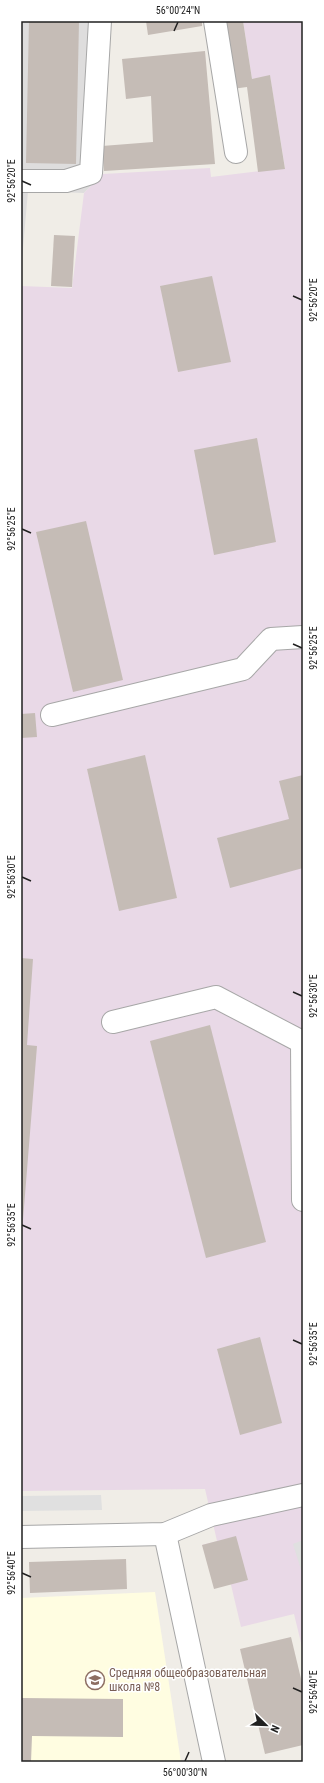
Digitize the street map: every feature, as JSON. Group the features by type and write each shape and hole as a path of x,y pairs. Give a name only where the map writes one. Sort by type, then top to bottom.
{"lane":[{"path":"21,181 66,181 91,173 100,21"},
{"path":"215,21 236,152"},
{"path":"52,716 243,669 271,639 303,637"},
{"path":"113,1022 216,997 302,1042 303,1200"},
{"path":"21,1537 165,1534 211,1515 303,1496"},
{"path":"165,1534 214,1762"}],"shaded area":[{"path":"21,21 104,21 103,174 84,193 28,191 21,271"},
{"path":"243,21 303,21 303,1651 294,1614 241,1627 231,1585 202,1545 217,1541 205,1489 21,1491 21,286 72,288 84,193 103,174 210,168 211,177 285,168 270,76 252,79"},
{"path":"101,1495 102,1510 21,1511 21,1496"},
{"path":"303,1540 303,1576 293,1544"},
{"name":"Средняя общеобразовательная школа №8","path":"155,1592 181,1762 21,1762 21,1598"}],"building":[{"path":"29,21 79,21 76,164 26,163"},
{"path":"146,21 202,21 202,26 148,35"},
{"path":"222,21 243,21 252,79 270,75 285,169 258,172 247,87 232,89"},
{"path":"205,51 215,164 104,171 102,146 153,142 151,96 126,99 122,59"},
{"path":"54,235 75,236 72,287 51,286"},
{"path":"212,276 231,362 178,372 160,286"},
{"path":"257,438 276,542 214,555 194,450"},
{"path":"86,521 123,680 73,692 36,532"},
{"path":"35,713 37,737 21,738 21,714"},
{"path":"145,755 177,898 119,911 87,769"},
{"path":"303,775 303,868 230,888 217,838 289,819 279,781"},
{"path":"21,958 33,959 27,1045 37,1046 22,1232"},
{"path":"210,1025 266,1242 206,1258 150,1041"},
{"path":"260,1337 282,1423 240,1435 217,1349"},
{"path":"236,1536 248,1580 214,1589 202,1545"},
{"path":"126,1559 127,1589 30,1593 29,1562"},
{"path":"291,1637 303,1687 303,1745 265,1754 240,1649"},
{"path":"21,1698 123,1699 123,1737 32,1736 31,1762 21,1762"}],"place":[{"name":"Средняя общеобразовательная школа №8","path":"95,1680"}]}
